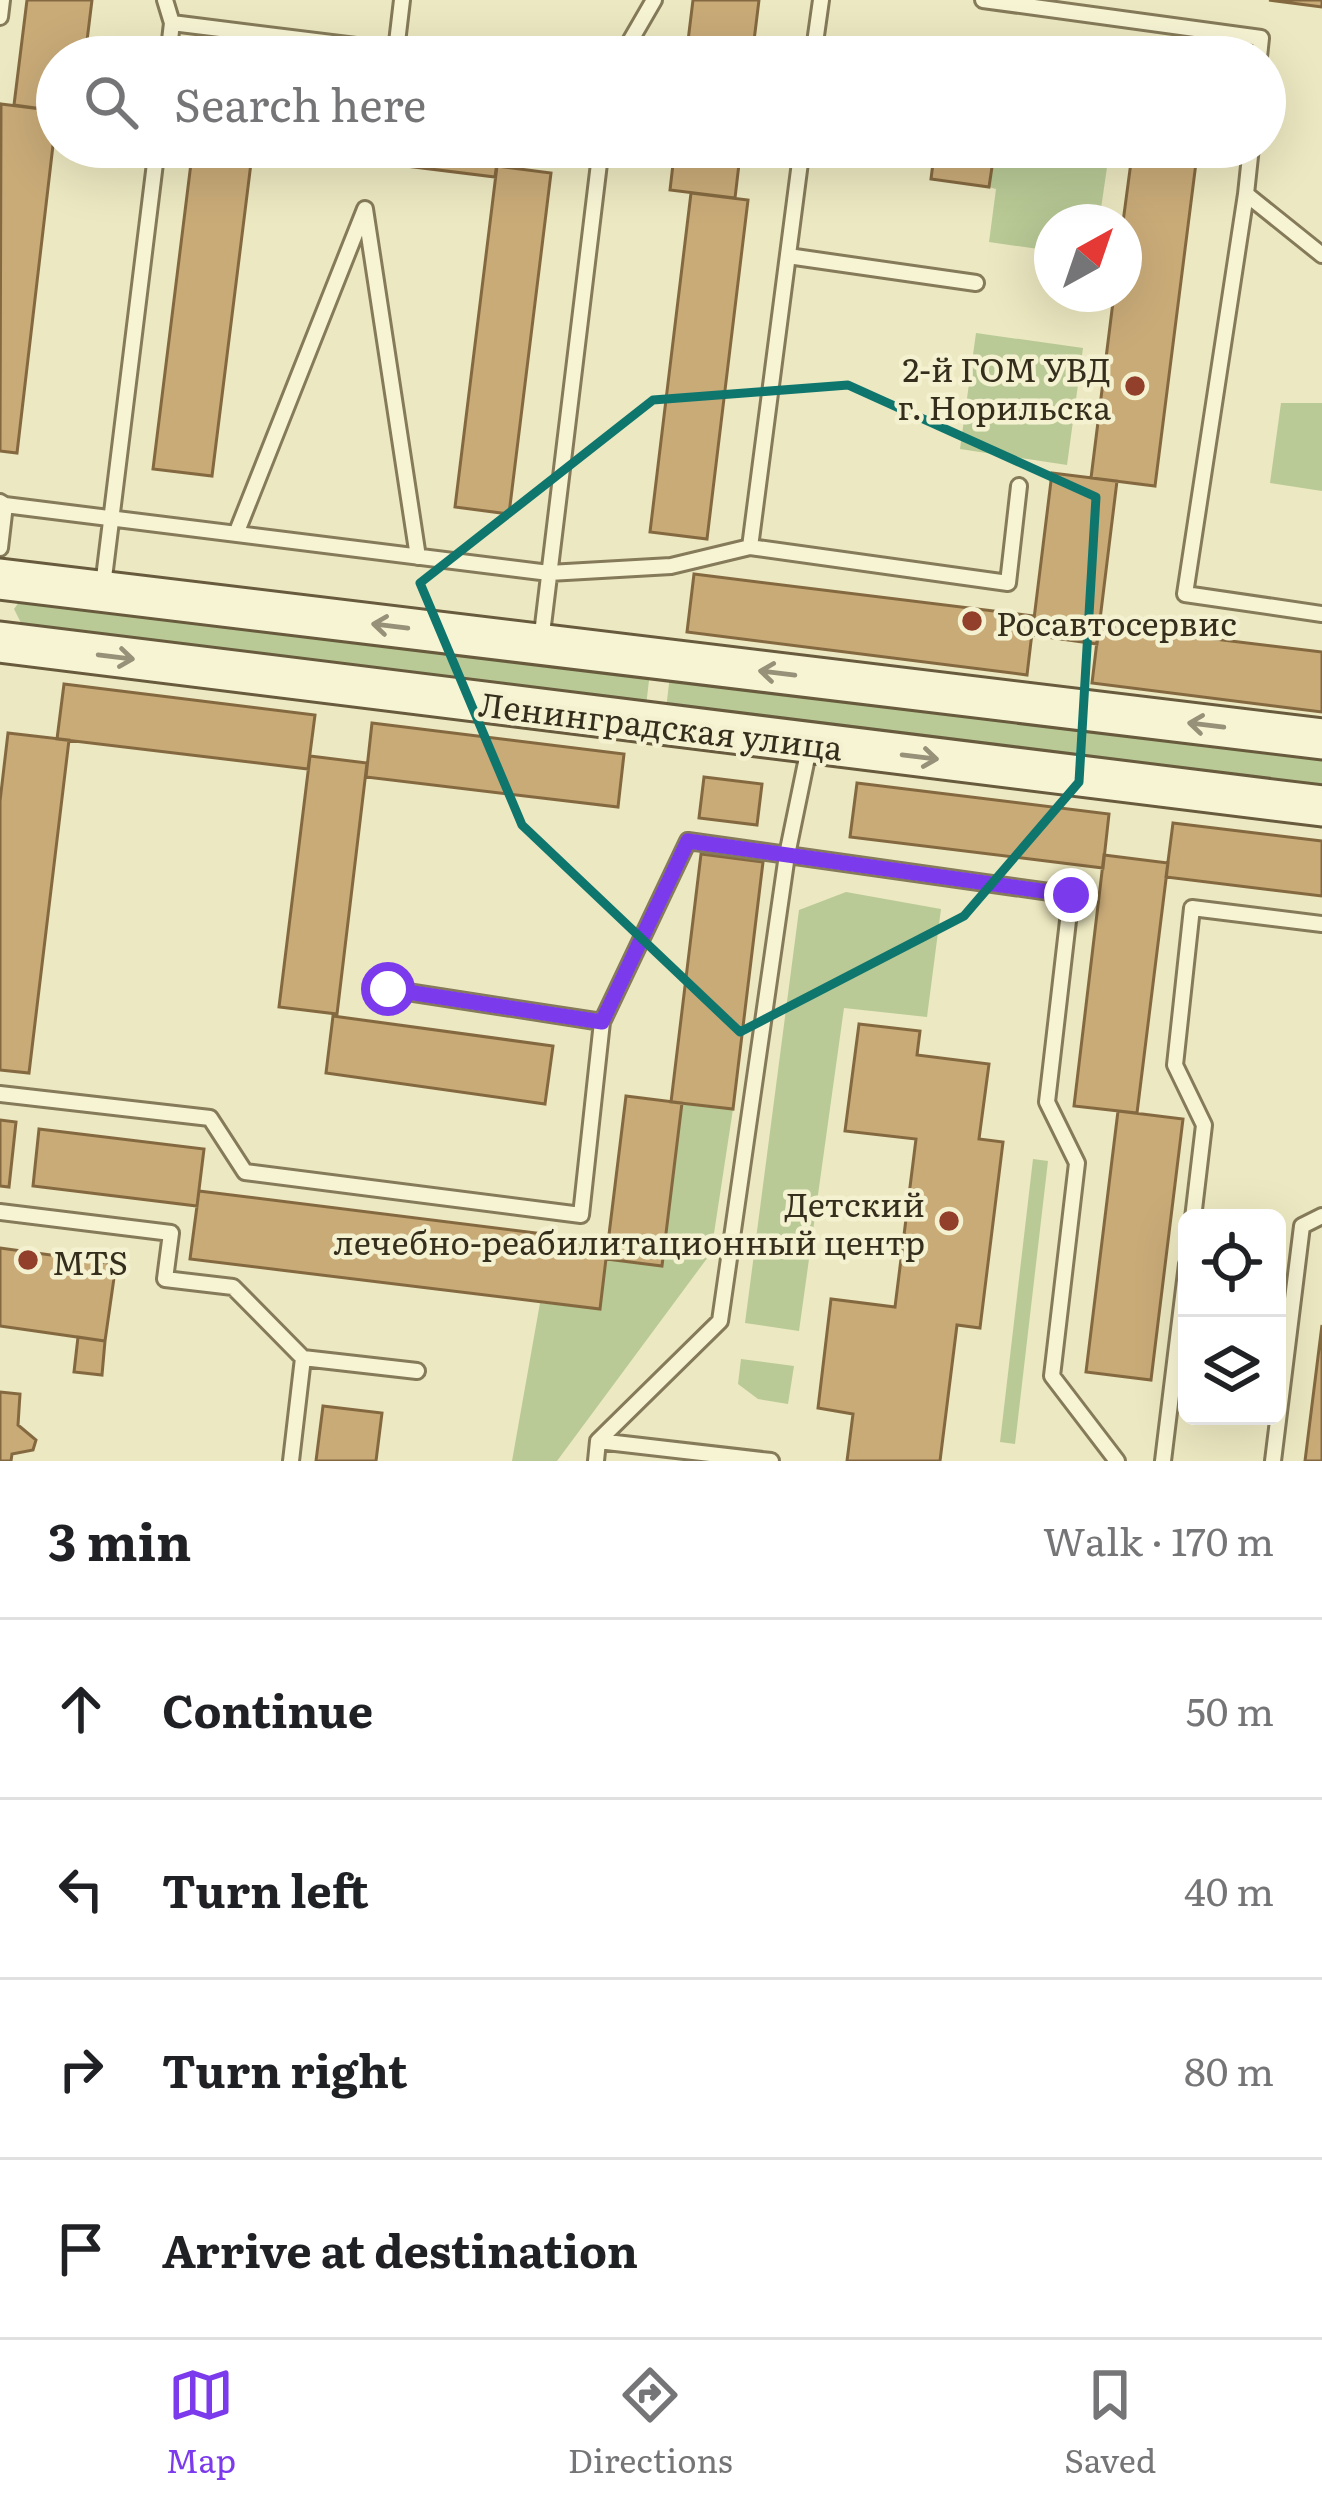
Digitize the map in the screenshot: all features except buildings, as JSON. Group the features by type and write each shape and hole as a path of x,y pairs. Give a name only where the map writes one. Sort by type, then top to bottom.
{"street":[{"name":"Ленинградская улица","path":"0,579 1322,739"},
{"name":"Ленинградская улица","path":"0,643 1322,806"}],"lane":[{"path":"0,17 2,0"},
{"path":"165,0 170,36"},
{"path":"398,36 402,0"},
{"path":"633,36 654,0"},
{"path":"816,36 821,0"},
{"path":"982,0 1246,36"},
{"path":"172,23 276,36"},
{"path":"102,591 154,168"},
{"path":"541,644 598,168"},
{"path":"750,547 799,168"},
{"path":"1249,168 1185,594 1322,614"},
{"path":"1246,194 1322,255"},
{"path":"236,534 365,209 418,556"},
{"path":"788,256 976,283"},
{"path":"0,548 2,503 549,573 671,566 750,547 1008,583 1019,486"},
{"path":"596,1461 598,1441 720,1322 788,855 810,743"},
{"path":"0,1094 210,1118 245,1172 581,1215 602,1022 688,841 1071,895 1047,1102 1077,1163 1052,1376 1118,1461"},
{"path":"1194,1209 1204,1125 1175,1065 1192,908 1322,924"},
{"path":"388,989 602,1022"},
{"path":"0,1212 171,1233 165,1279 233,1287 304,1358 417,1371"},
{"path":"1273,1461 1302,1226 1322,1216"},
{"path":"1163,1461 1181,1317"},
{"path":"291,1461 304,1358"},
{"path":"598,1441 771,1461"}],"highlighted area":[{"path":"848,385 1096,497 1079,782 964,916 740,1032 522,825 420,583 653,400"}],"green space":[{"path":"992,168 1107,168 1102,204 1034,204 1034,248 989,242 996,189 989,187"},
{"path":"976,333 1083,348 1067,465 960,449"},
{"path":"1281,403 1322,403 1322,491 1270,483"},
{"path":"22,598 650,672 646,706 23,627 14,609"},
{"path":"670,675 1322,757 1322,791 666,709"},
{"path":"846,892 941,909 927,1017 844,1008 799,1331 745,1323 799,910"},
{"path":"682,1103 733,1109 711,1253 557,1461 512,1461 540,1303 599,1309 606,1259 661,1265"},
{"path":"1033,1159 1048,1161 1015,1444 1000,1442"},
{"path":"741,1359 794,1366 788,1404 758,1399 738,1384"}],"place":[{"name":"2-й ГОМ УВД г. Норильска","path":"1135,386"},
{"name":"Росавтосервис","path":"972,621"},
{"name":"Детский лечебно-реабилитационный центр","path":"949,1221"},
{"name":"MTS","path":"28,1260"}],"route":[{"path":"388,989 602,1022 688,841 1071,895"}]}
